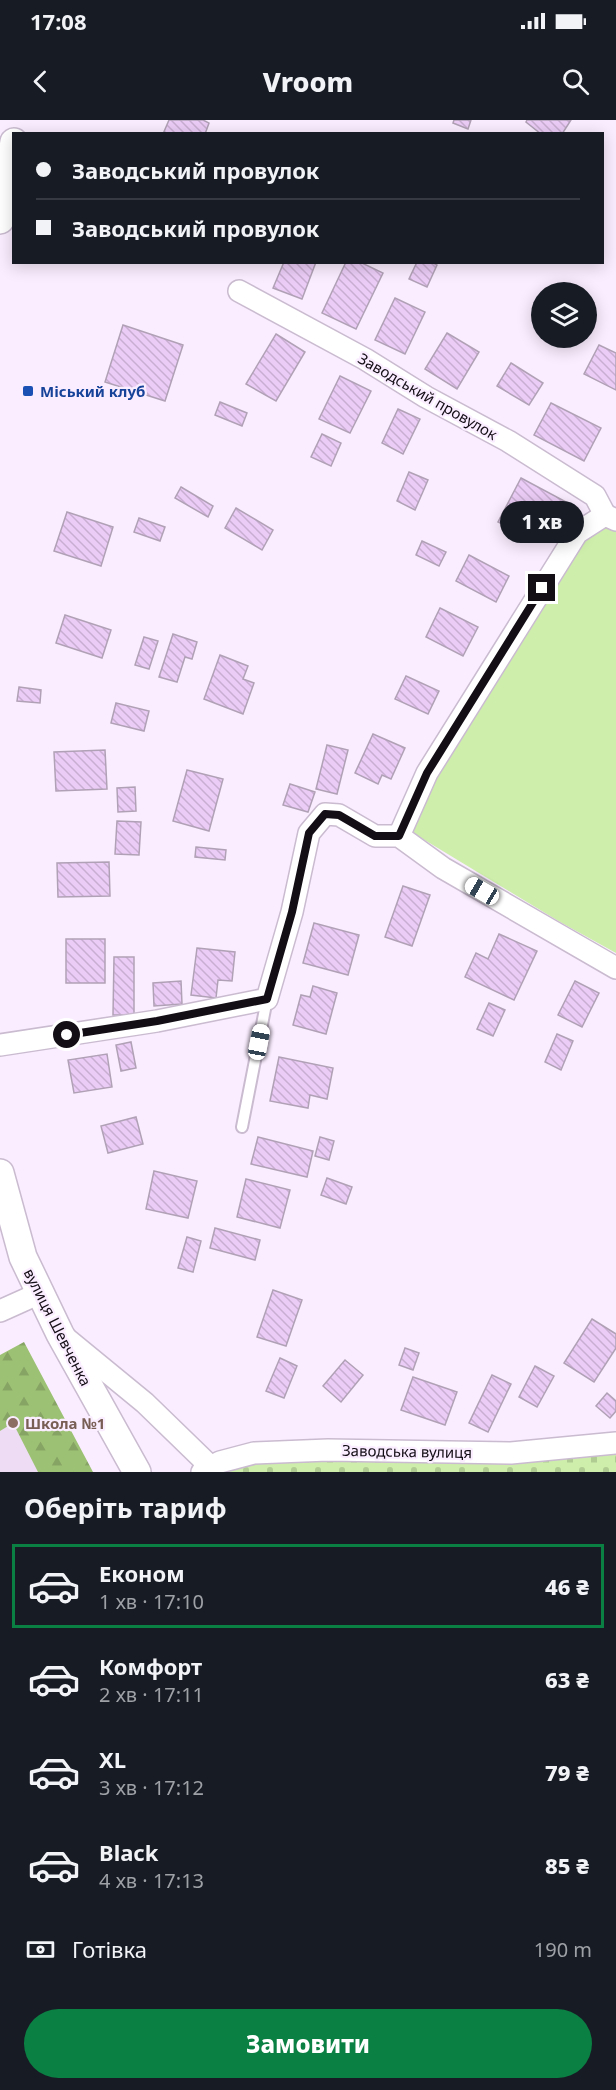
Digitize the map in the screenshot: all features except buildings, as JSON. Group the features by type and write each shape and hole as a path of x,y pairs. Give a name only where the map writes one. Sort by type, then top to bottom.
{"street":[{"path":"0,220 12,152"},
{"name":"Заводський провулок","path":"238,291 365,359 426,397 508,441 595,495 610,517 577,533 570,543 427,773 399,836"},
{"path":"0,1045 157,1021 267,999 292,912 309,833 325,814 339,815 375,836 399,836 442,868 616,968"},
{"name":"вулиця Шевченка","path":"0,1173 23,1257 60,1334 137,1472"},
{"path":"0,1311 40,1293"},
{"path":"60,1334 145,1403 207,1470"},
{"name":"Заводська вулиця","path":"207,1470 220,1462 254,1453 328,1450 511,1453 616,1443"}],"lane":[{"path":"242,1127 267,999"}],"shaded area":[{"name":"Школа №1","path":"0,1374 54,1472 0,1472"}],"green space":[{"path":"604,526 616,528 616,953 560,922 413,833 427,793 448,753 578,547"},
{"path":"24,1342 93,1472 38,1472 13,1423 0,1431 0,1355"},
{"path":"616,1443 616,1472 202,1472 220,1462"}],"place":[{"name":"Міський клуб","path":"28,391"},
{"name":"Школа №1","path":"13,1423"}],"route":[{"path":"67,1035 157,1021 267,999 292,912 309,833 325,814 339,815 375,836 399,836 427,773 542,588"}]}
